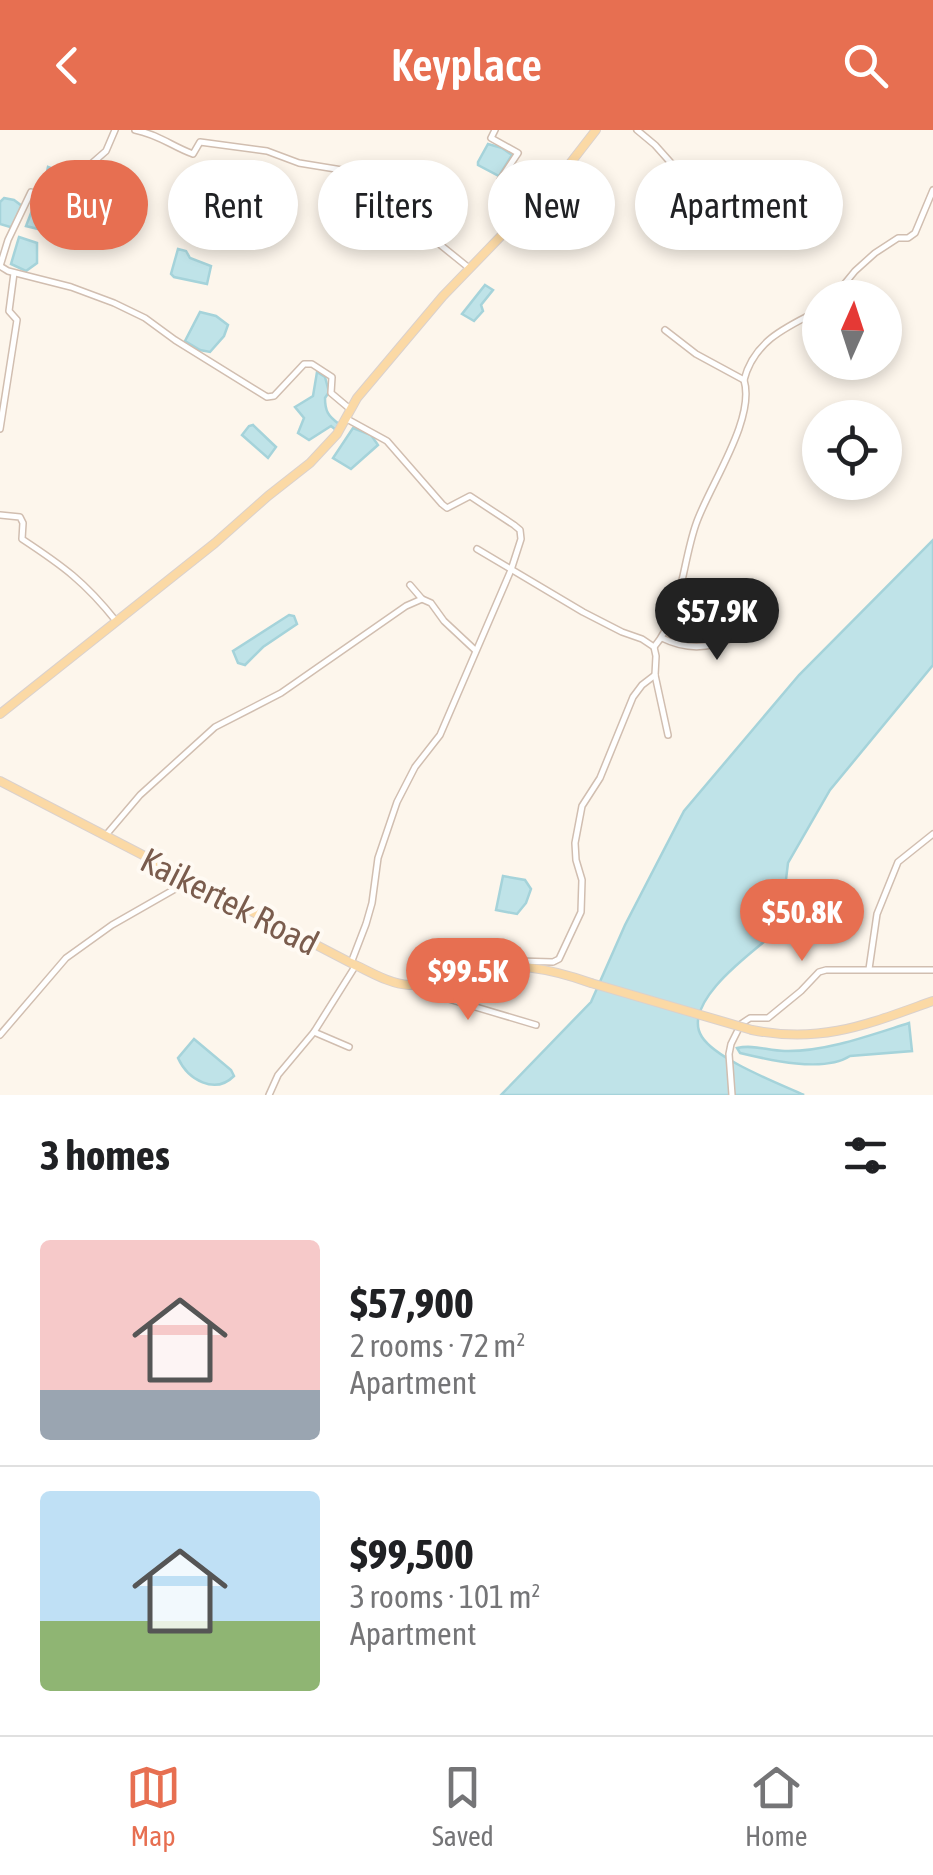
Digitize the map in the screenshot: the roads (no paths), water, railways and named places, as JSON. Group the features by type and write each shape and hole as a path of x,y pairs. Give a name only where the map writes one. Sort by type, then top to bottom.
{"main road":[{"path":"573,160 596,130"},
{"path":"0,714 310,462 337,434 357,398 488,249"},
{"name":"Kaikertek Road","path":"0,781 353,964 396,983 411,985"},
{"path":"411,985 471,970 534,966 780,1036 818,1035 868,1024 933,1001"}],"street":[{"path":"115,130 106,151 90,165 78,205 31,192 0,266 114,303 145,318 267,397 274,396 304,364 312,364 332,378 331,393 349,414 387,441 442,504 448,508 470,496 514,524 522,538 440,735 415,767 397,802 378,858 372,903 353,964 314,1032 278,1075 268,1095"},
{"path":"135,130 166,138 193,154 200,142 267,152 299,163 342,170 375,192 390,207 390,217 422,230 469,268"},
{"path":"494,130 490,138 518,153 513,160"},
{"path":"637,130 668,160"},
{"path":"848,280 880,249 898,238 915,234 933,190"},
{"path":"0,429 17,320 9,311 14,273"},
{"path":"654,648 675,606 697,520 738,435 748,391 744,380 749,361 775,334 802,320"},
{"path":"665,330 696,354 744,380"},
{"path":"0,515 20,517 22,540 68,570 92,591 116,621"},
{"path":"477,549 583,612 654,648 655,676 668,735"},
{"path":"410,585 475,650"},
{"path":"105,836 140,795 215,726 281,693 406,606 422,600"},
{"path":"662,638 712,646 732,640 765,620"},
{"path":"512,966 517,961 559,959 581,912 582,880 575,843 582,806 600,778 632,697 655,676"},
{"path":"869,970 877,914 898,862 933,834"},
{"path":"0,1034 66,958 112,925 190,881"},
{"path":"732,1095 729,1054 745,1020 768,1018 819,972 933,970"},
{"path":"411,985 536,1025"},
{"path":"314,1032 348,1047"}],"water":[{"path":"488,144 512,155 509,160 488,160 488,170 478,162"},
{"path":"4,198 22,206 14,226 0,224 0,202"},
{"path":"19,237 30,241 30,250 37,250 37,263 26,271 11,264"},
{"path":"178,250 211,266 207,284 171,274"},
{"path":"485,285 493,290 474,321 462,314"},
{"path":"200,312 216,316 228,325 210,352 185,341"},
{"path":"317,372 325,377 329,392 325,398 327,410 339,424 336,430 331,426 309,440 298,433 304,418 295,407 313,396"},
{"path":"253,425 276,447 268,458 242,435"},
{"path":"353,428 371,435 378,445 351,469 333,458"},
{"path":"933,540 933,665 830,790 788,863 780,929 724,977 701,1008 698,1023 710,1046 749,1070 804,1095 501,1095 591,1002 625,925 684,811 799,675"},
{"path":"289,615 294,616 297,624 245,665 238,663 233,651"},
{"path":"503,876 525,880 531,889 517,914 496,910"},
{"path":"909,1023 912,1051 850,1056 826,1064 781,1062 740,1053 737,1048 816,1049"},
{"path":"194,1039 234,1076 227,1082 211,1084 188,1073 178,1058"}]}
